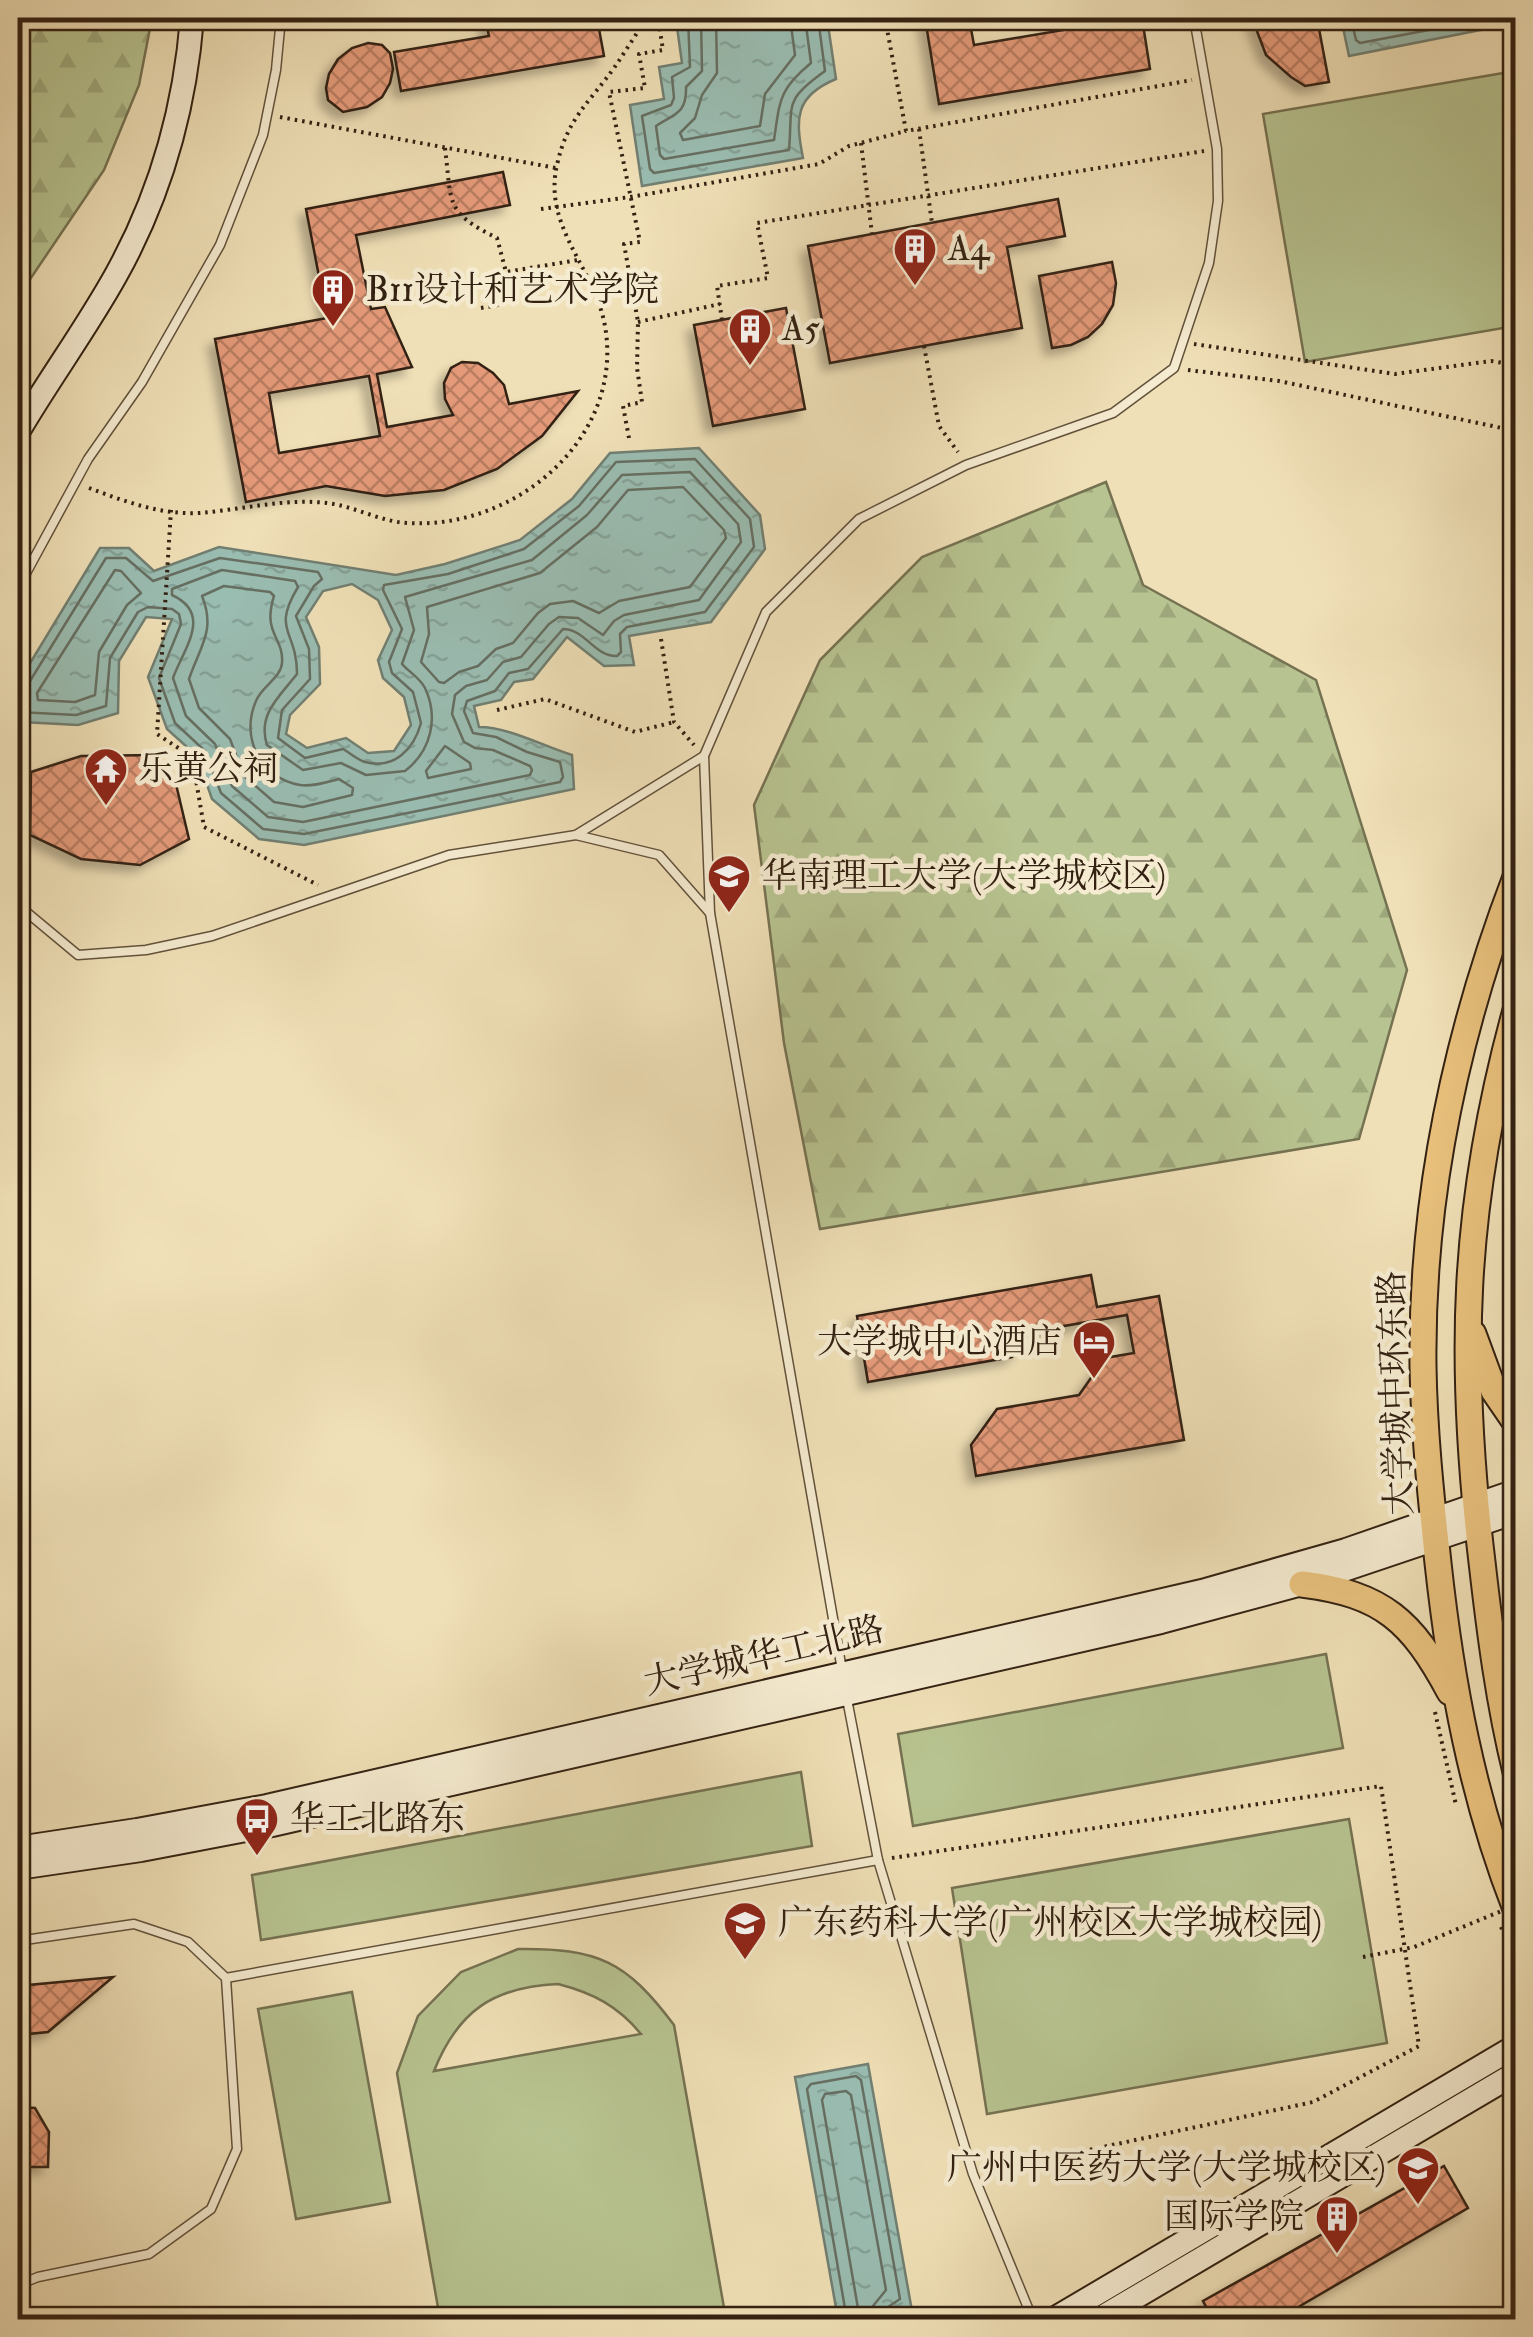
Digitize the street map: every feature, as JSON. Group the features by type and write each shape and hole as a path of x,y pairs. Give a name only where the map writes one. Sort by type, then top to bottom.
{"main road":[{"path":"18,432 109,287 145,216 180,106 192,18"},
{"name":"大学城中环东路","path":"1516,877 1462,1042 1435,1179 1423,1338 1426,1447 1458,1706 1486,1830 1516,1907"},
{"name":"大学城中环东路","path":"1516,1010 1480,1168 1466,1311 1467,1408 1476,1516 1495,1666 1516,1772"},
{"path":"1466,1311 1494,1391 1516,1424"},
{"name":"大学城华工北路","path":"18,1848 267,1806 1160,1622 1302,1584 1476,1516 1516,1491"},
{"name":"大学城华工北路","path":"1476,1516 1516,1512"},
{"name":"大学城华工北路","path":"18,1868 255,1829 845,1684 1435,1531"},
{"path":"1302,1584 1358,1594 1396,1616 1430,1657 1458,1706"},
{"path":"1052,2320 1516,2046"},
{"path":"1097,2320 1516,2073"}],"lane":[{"path":"18,588 88,459 142,382 220,245 263,135 282,18"},
{"path":"1032,2320 973,2174 878,1860 710,914 704,756 766,612 860,519 966,464 1113,414 1174,368 1209,263 1218,201 1217,149 1194,18"},
{"path":"576,835 704,756"},
{"path":"18,905 78,955 146,950 212,936 449,855 576,835 659,855 710,914"},
{"path":"226,1978 878,1860"},
{"path":"18,1941 134,1924 188,1942 226,1978 237,2149 212,2209 148,2254 38,2277 18,2285"}],"path":[{"path":"75,483 140,507 195,513 326,503 408,524 481,516 543,482 590,426 609,365 604,319 560,229 556,168 572,118 613,69 646,18"},
{"path":"629,438 623,406 642,402 637,368 638,322 624,244 640,242 609,92 645,88 640,54 663,50 658,18"},
{"path":"906,18 886,19 906,131"},
{"path":"541,209 819,164 849,146 906,131 1192,80"},
{"path":"270,116 556,168"},
{"path":"919,129 932,222"},
{"path":"861,143 872,234"},
{"path":"445,148 453,208 468,223 497,238 515,302 481,308"},
{"path":"722,320 717,286 768,278 757,223 1217,149"},
{"path":"506,272 578,260"},
{"path":"638,322 720,304"},
{"path":"1182,342 1395,374 1491,361 1516,365"},
{"path":"924,346 939,426 966,464"},
{"path":"1174,368 1278,381 1516,431"},
{"path":"171,510 157,734 192,757 204,827 336,894"},
{"path":"661,639 674,722 704,756"},
{"path":"497,710 545,699 635,732 674,722"},
{"path":"878,1860 1381,1786 1419,2046 1313,2102 973,2174"},
{"path":"1364,1957 1414,1947 1516,1907"}],"green space":[{"path":"18,18 152,18 139,85 104,170 18,297"},
{"path":"1515,71 1515,326 1305,362 1263,114"},
{"path":"1106,482 1143,585 1316,680 1407,970 1359,1139 820,1229 784,1043 754,805 820,660 922,557"},
{"path":"1326,1654 1343,1748 913,1826 898,1734"},
{"path":"801,1772 812,1846 261,1940 252,1875"},
{"path":"1349,1819 1387,2043 987,2114 952,1888"},
{"path":"518,1949 590,1956 625,1973 641,1986 674,2025 726,2319 440,2319 397,2073 418,2016 461,1972","holes":["558,1984 614,2008 641,2034 434,2071 454,2033 481,2006 515,1990"]},
{"path":"352,1992 390,2202 296,2219 258,2009"}],"water":[{"path":"679,18 827,18 836,79 812,93 801,110 803,158 642,186 630,105 664,99 659,67 682,63"},
{"path":"1341,18 1515,18 1516,23 1349,56"},
{"path":"699,448 760,515 765,549 711,622 629,636 634,665 604,666 567,637 533,679 514,682 501,700 474,706 479,727 514,733 572,755 574,789 304,845 259,839 212,799 197,756 167,729 148,677 172,619 146,617 119,661 118,713 78,725 22,722 18,683 100,548 129,548 154,571 219,547 396,575 520,540 572,499 610,453","holes":["352,584 378,600 392,630 378,660 383,678 404,697 411,725 394,751 368,753 346,738 307,748 286,734 290,715 320,684 319,647 306,617 323,591"]},
{"path":"868,2064 912,2311 867,2319 838,2319 795,2077"}],"building":[{"path":"485,18 526,18 528,29 597,18 604,56 401,91 394,52 489,36"},
{"path":"925,18 969,18 974,45 1087,26 1086,18 1142,18 1150,69 939,104"},
{"path":"1252,18 1317,18 1329,82 1305,86 1291,77 1266,55"},
{"path":"368,43 382,45 390,53 390,83 382,97 367,107 343,112 328,100 329,74 338,59 352,48"},
{"name":"B11设计和艺术学院","path":"503,172 510,205 356,235 371,309 385,307 412,367 377,374 387,427 453,415 445,399 444,383 451,368 462,362 478,363 493,373 504,385 509,404 578,391 542,436 497,469 444,490 385,496 326,486 246,502 215,339 327,318 306,209","holes":["369,376 380,436 279,453 269,393"]},
{"name":"A4","path":"1058,199 1065,236 1007,247 1022,328 830,363 808,246"},
{"name":"A4","path":"1112,262 1116,283 1113,305 1102,324 1088,337 1052,348 1039,276"},
{"name":"A5","path":"786,308 805,409 713,426 694,325"},
{"name":"乐黄公祠","path":"155,755 175,780 189,839 140,865 81,859 30,835 31,772 81,756"},
{"path":"1091,1275 1097,1307 1159,1296 1184,1440 976,1476 971,1445 997,1409 1079,1395 1105,1358 1134,1353 1127,1315 1030,1332 1012,1357 868,1382 857,1316"},
{"path":"113,1977 48,2032 18,2035 18,1986"},
{"path":"18,2107 35,2108 49,2132 48,2167 18,2167"},
{"name":"国际学院","path":"1444,2166 1468,2208 1276,2320 1213,2320 1203,2301"}],"place":[{"name":"A4","path":"915,287"},
{"name":"B11设计和艺术学院","path":"333,328"},
{"name":"A5","path":"750,367"},
{"name":"乐黄公祠","path":"106,807"},
{"name":"华南理工大学(大学城校区)","path":"729,914"},
{"name":"大学城中心酒店","path":"1094,1380"},
{"name":"华工北路东","path":"257,1857"},
{"name":"广东药科大学(广州校区大学城校园)","path":"745,1961"},
{"name":"广州中医药大学(大学城校区)","path":"1418,2206"},
{"name":"国际学院","path":"1337,2255"}]}
